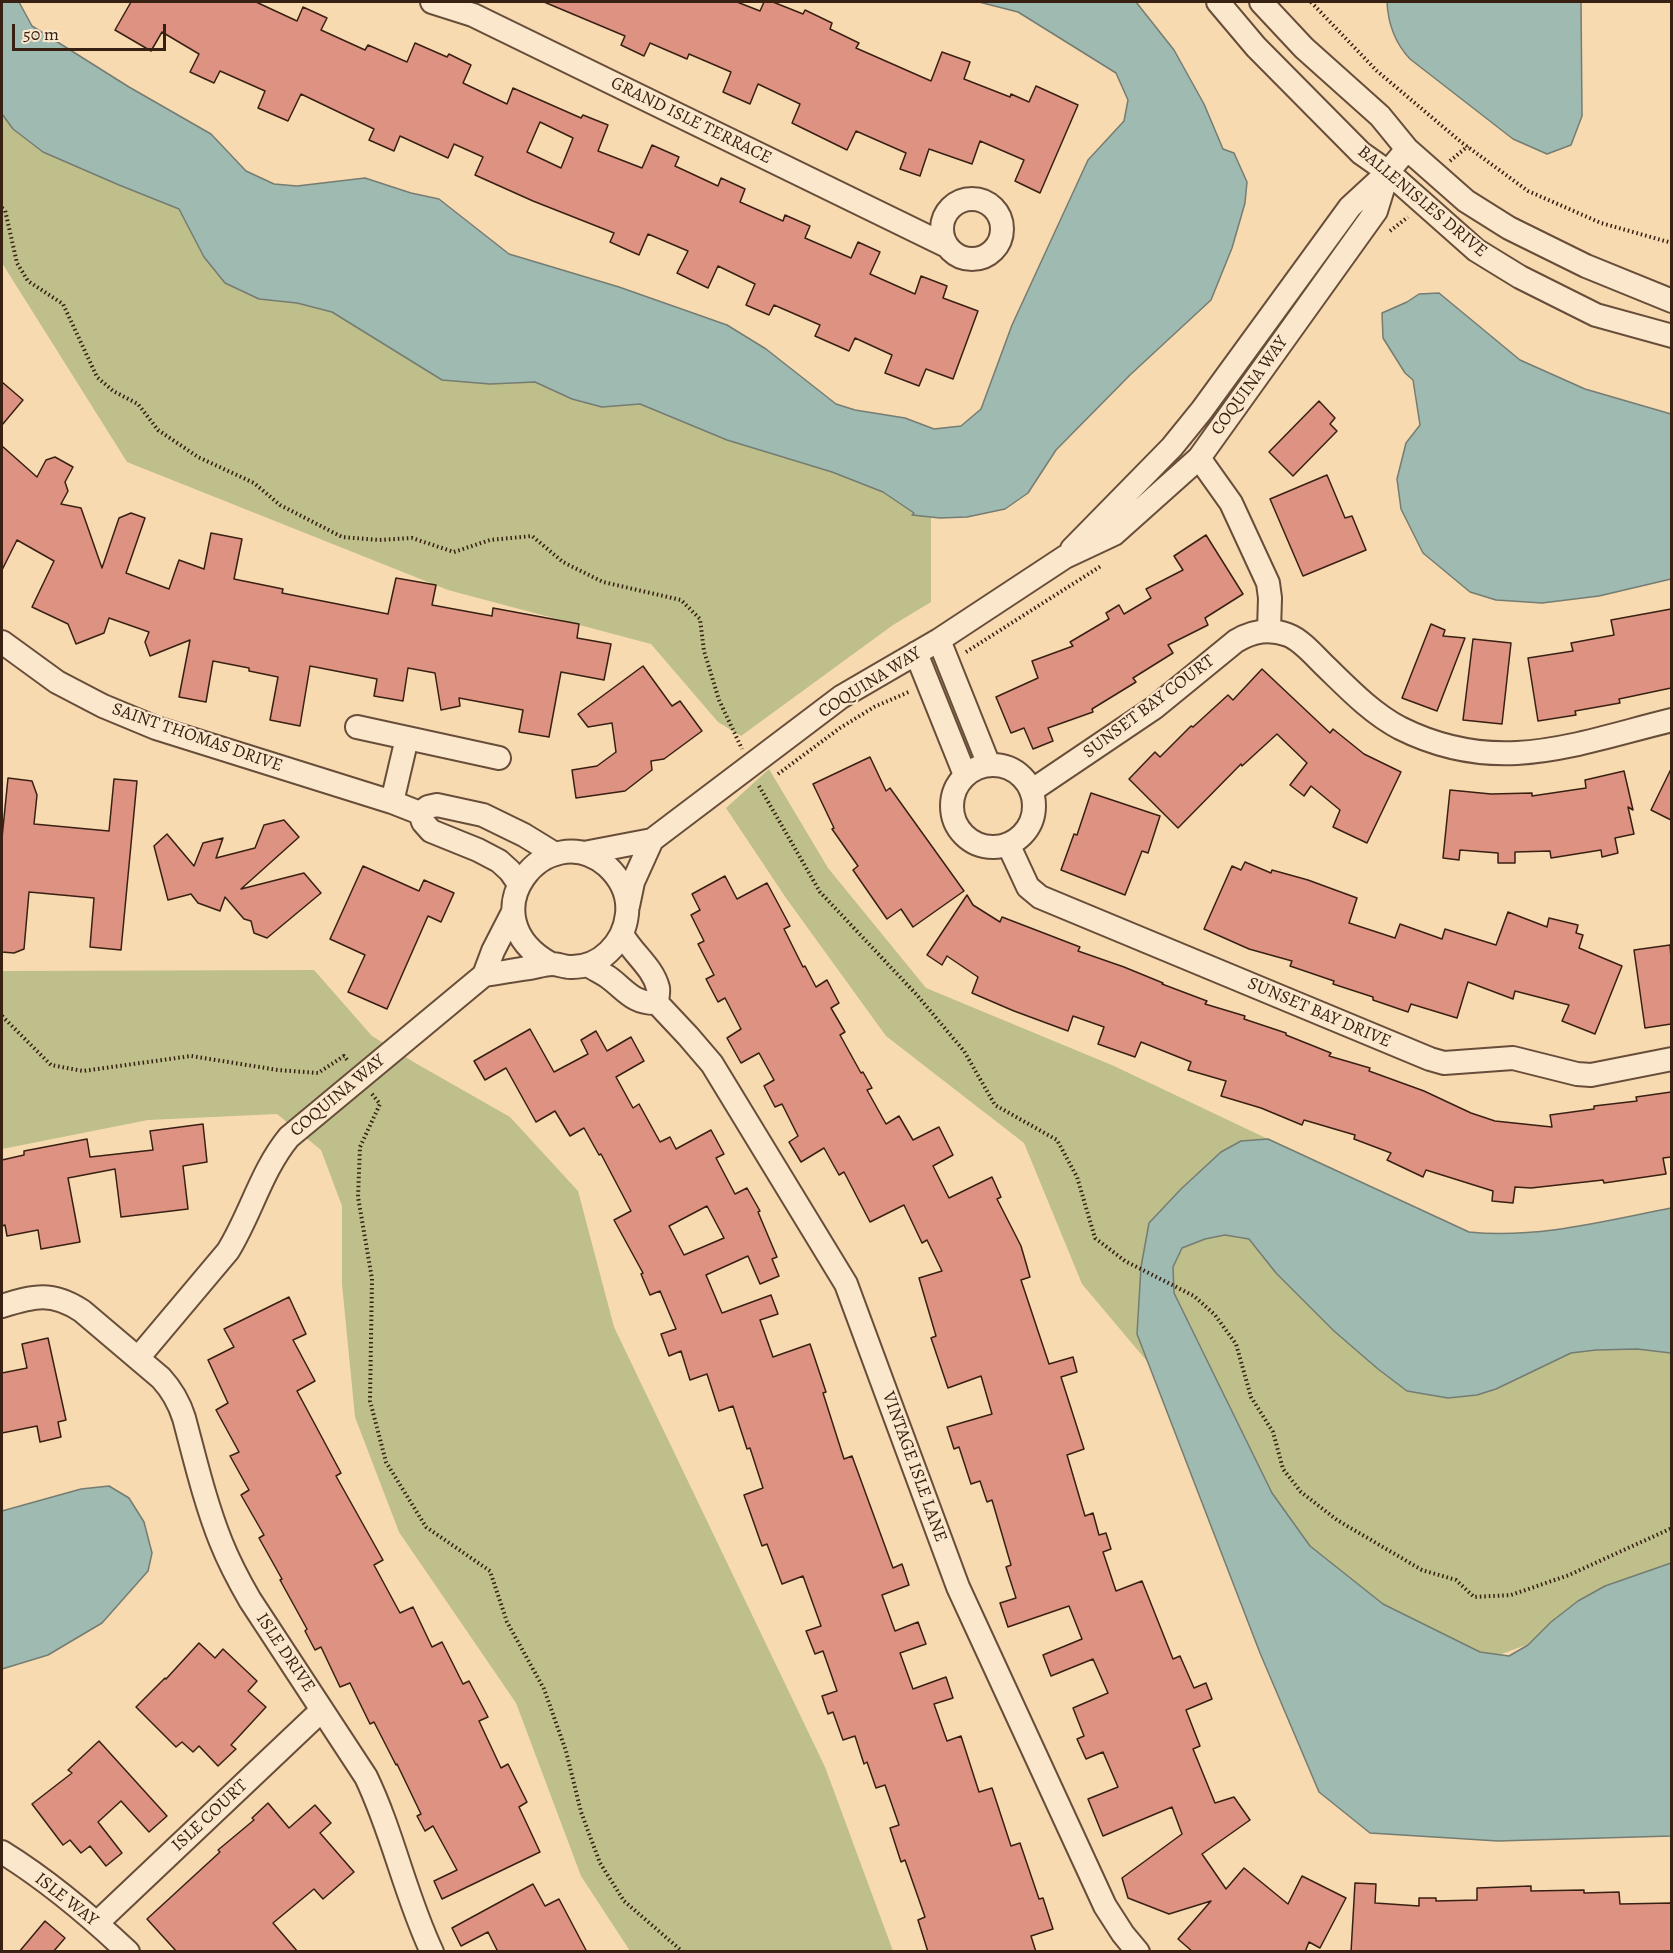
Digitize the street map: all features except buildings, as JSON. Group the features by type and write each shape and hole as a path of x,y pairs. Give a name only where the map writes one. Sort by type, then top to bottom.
{"street":[{"name":"GRAND ISLE TERRACE","path":"432,2 473,15 948,246"},
{"name":"BALLENISLES DRIVE","path":"1218,2 1256,47 1361,153 1388,172 1476,250 1520,277 1596,315 1671,336"},
{"name":"BALLENISLES DRIVE","path":"1261,2 1304,48 1380,116 1407,149 1466,201 1509,228 1586,266 1671,301"},
{"name":"COQUINA WAY","path":"1065,557 1172,447 1202,410 1350,207 1388,172 1407,149"},
{"name":"COQUINA WAY","path":"584,853 652,840 842,697 939,640 1065,557 1114,534 1199,458 1376,211 1388,172"},
{"path":"1199,458 1231,503 1268,584 1269,630 1290,635 1302,644 1358,698 1398,727 1460,750 1518,754 1550,750 1671,720"},
{"name":"SUNSET BAY COURT","path":"1031,791 1154,708 1236,641 1249,633 1269,630"},
{"path":"939,640 989,765"},
{"name":"SAINT THOMAS DRIVE","path":"5,653 94,702 156,728 392,802 420,813 423,822 431,831 452,838 499,861 519,884"},
{"path":"916,653 965,775"},
{"path":"357,727 499,758"},
{"path":"392,802 407,738"},
{"path":"989,765 1003,766 1015,771 1025,780 1031,791 1034,805 1032,819 1025,832 1015,841 1002,847 988,847 974,843 963,835 955,824 952,811 952,798 957,785 965,775 976,768 989,765"},
{"path":"420,813 428,807 437,805 483,815 525,835 555,854"},
{"path":"452,838 459,810"},
{"name":"COQUINA WAY","path":"628,908 633,882 652,840"},
{"name":"SUNSET BAY DRIVE","path":"1008,844 1028,887 1040,897 1430,1059 1444,1063 1513,1059 1577,1074 1591,1075 1671,1059"},
{"path":"584,853 601,861 615,873 624,889 628,908 627,921 614,948 602,958 588,965 569,967 551,964 536,956 524,944 516,929 513,912 514,898 519,884 528,871 540,861 555,854 584,853"},
{"name":"COQUINA WAY","path":"138,1358 228,1251 278,1150 289,1137 484,975 493,951 513,912"},
{"path":"588,965 607,976 630,997 647,1003 657,1003 659,989 649,970 634,953 622,934"},
{"path":"484,975 551,964"},
{"name":"VINTAGE ISLE LANE","path":"657,1003 712,1064 846,1284 958,1587 1105,1906 1138,1952"},
{"name":"ISLE DRIVE","path":"2,1306 40,1296 70,1303 161,1378 179,1403 210,1511 234,1571 250,1600 366,1777 380,1807 419,1924 432,1952"},
{"name":"ISLE COURT","path":"97,1923 322,1710"},
{"name":"ISLE WAY","path":"2,1852 97,1923 128,1952"}],"path":[{"path":"1311,2 1377,71 1467,146 1528,190 1601,223 1671,243"},
{"path":"1450,162 1467,146"},
{"path":"2,208 5,210 17,263 28,281 63,304 97,377 113,390 138,404 158,430 198,457 254,483 280,504 342,537 380,540 412,538 454,552 490,540 532,536 563,562 603,582 681,600 700,619 704,651 719,700 750,766 820,892 916,994 964,1051 994,1105 1057,1140 1077,1177 1095,1238 1125,1261 1194,1296 1215,1315 1236,1344 1251,1396 1273,1432 1283,1469 1301,1492 1337,1520 1422,1570 1456,1580 1474,1597 1511,1595 1569,1575 1671,1528"},
{"path":"776,776 840,728 874,706 912,691 917,686"},
{"path":"760,787 768,781"},
{"path":"2,1016 51,1065 83,1071 191,1056 278,1070 318,1073 344,1056 380,1104 360,1147 358,1197 372,1279 370,1401 386,1462 426,1527 490,1571 507,1622 544,1689 566,1751 581,1812 600,1863 624,1901 683,1952"}],"green space":[{"path":"2,33 146,153 931,499 931,602 893,625 741,736 718,722 651,644 448,590 127,462 2,263"},
{"path":"769,769 828,868 926,988 1114,1066 1268,1139 1360,1323 1528,1347 1671,1335 1671,1592 1466,1667 1327,1589 1237,1468 1082,1284 1024,1143 886,1036 786,898 726,808"},
{"path":"314,970 372,1036 510,1117 578,1191 614,1327 825,1767 893,1951 630,1951 581,1876 516,1703 399,1532 355,1417 342,1284 342,1206 321,1150 277,1114 148,1120 2,1149 2,971"}],"water":[{"path":"2,2 19,2 32,26 129,87 211,134 246,171 274,184 297,186 365,178 411,193 439,199 509,254 619,287 727,325 766,349 836,404 855,410 905,418 934,429 961,426 981,409 1012,325 1088,160 1124,121 1128,100 1116,73 1018,12 979,2 1136,2 1174,50 1204,104 1223,149 1234,153 1247,182 1245,203 1232,248 1211,300 1130,375 1056,450 1028,493 1005,509 967,517 940,518 912,515 914,513 883,492 832,472 727,440 640,404 602,407 572,399 535,382 490,384 442,380 332,312 297,303 259,299 225,283 204,257 179,209 43,152 13,129 2,114"},
{"path":"1387,2 1581,2 1582,116 1571,145 1547,154 1513,139 1410,59 1393,32"},
{"path":"1439,293 1520,360 1585,389 1671,414 1671,579 1599,596 1542,603 1496,600 1470,592 1423,553 1401,509 1397,479 1406,443 1420,425 1413,380 1405,373 1383,338 1382,313 1419,294"},
{"path":"1268,1139 1469,1232 1520,1233 1571,1228 1671,1208 1671,1353 1637,1349 1571,1353 1496,1389 1477,1395 1448,1398 1407,1391 1334,1331 1276,1273 1249,1239 1225,1235 1205,1239 1182,1248 1173,1267 1174,1293 1272,1493 1310,1546 1383,1604 1480,1652 1509,1656 1528,1645 1551,1622 1578,1601 1605,1586 1671,1563 1671,1836 1498,1841 1370,1833 1319,1792 1260,1653 1137,1334 1141,1267 1149,1223 1221,1152 1241,1141"},
{"path":"109,1486 129,1498 144,1522 152,1553 148,1571 102,1623 48,1655 2,1669 2,1511 81,1489"}]}
